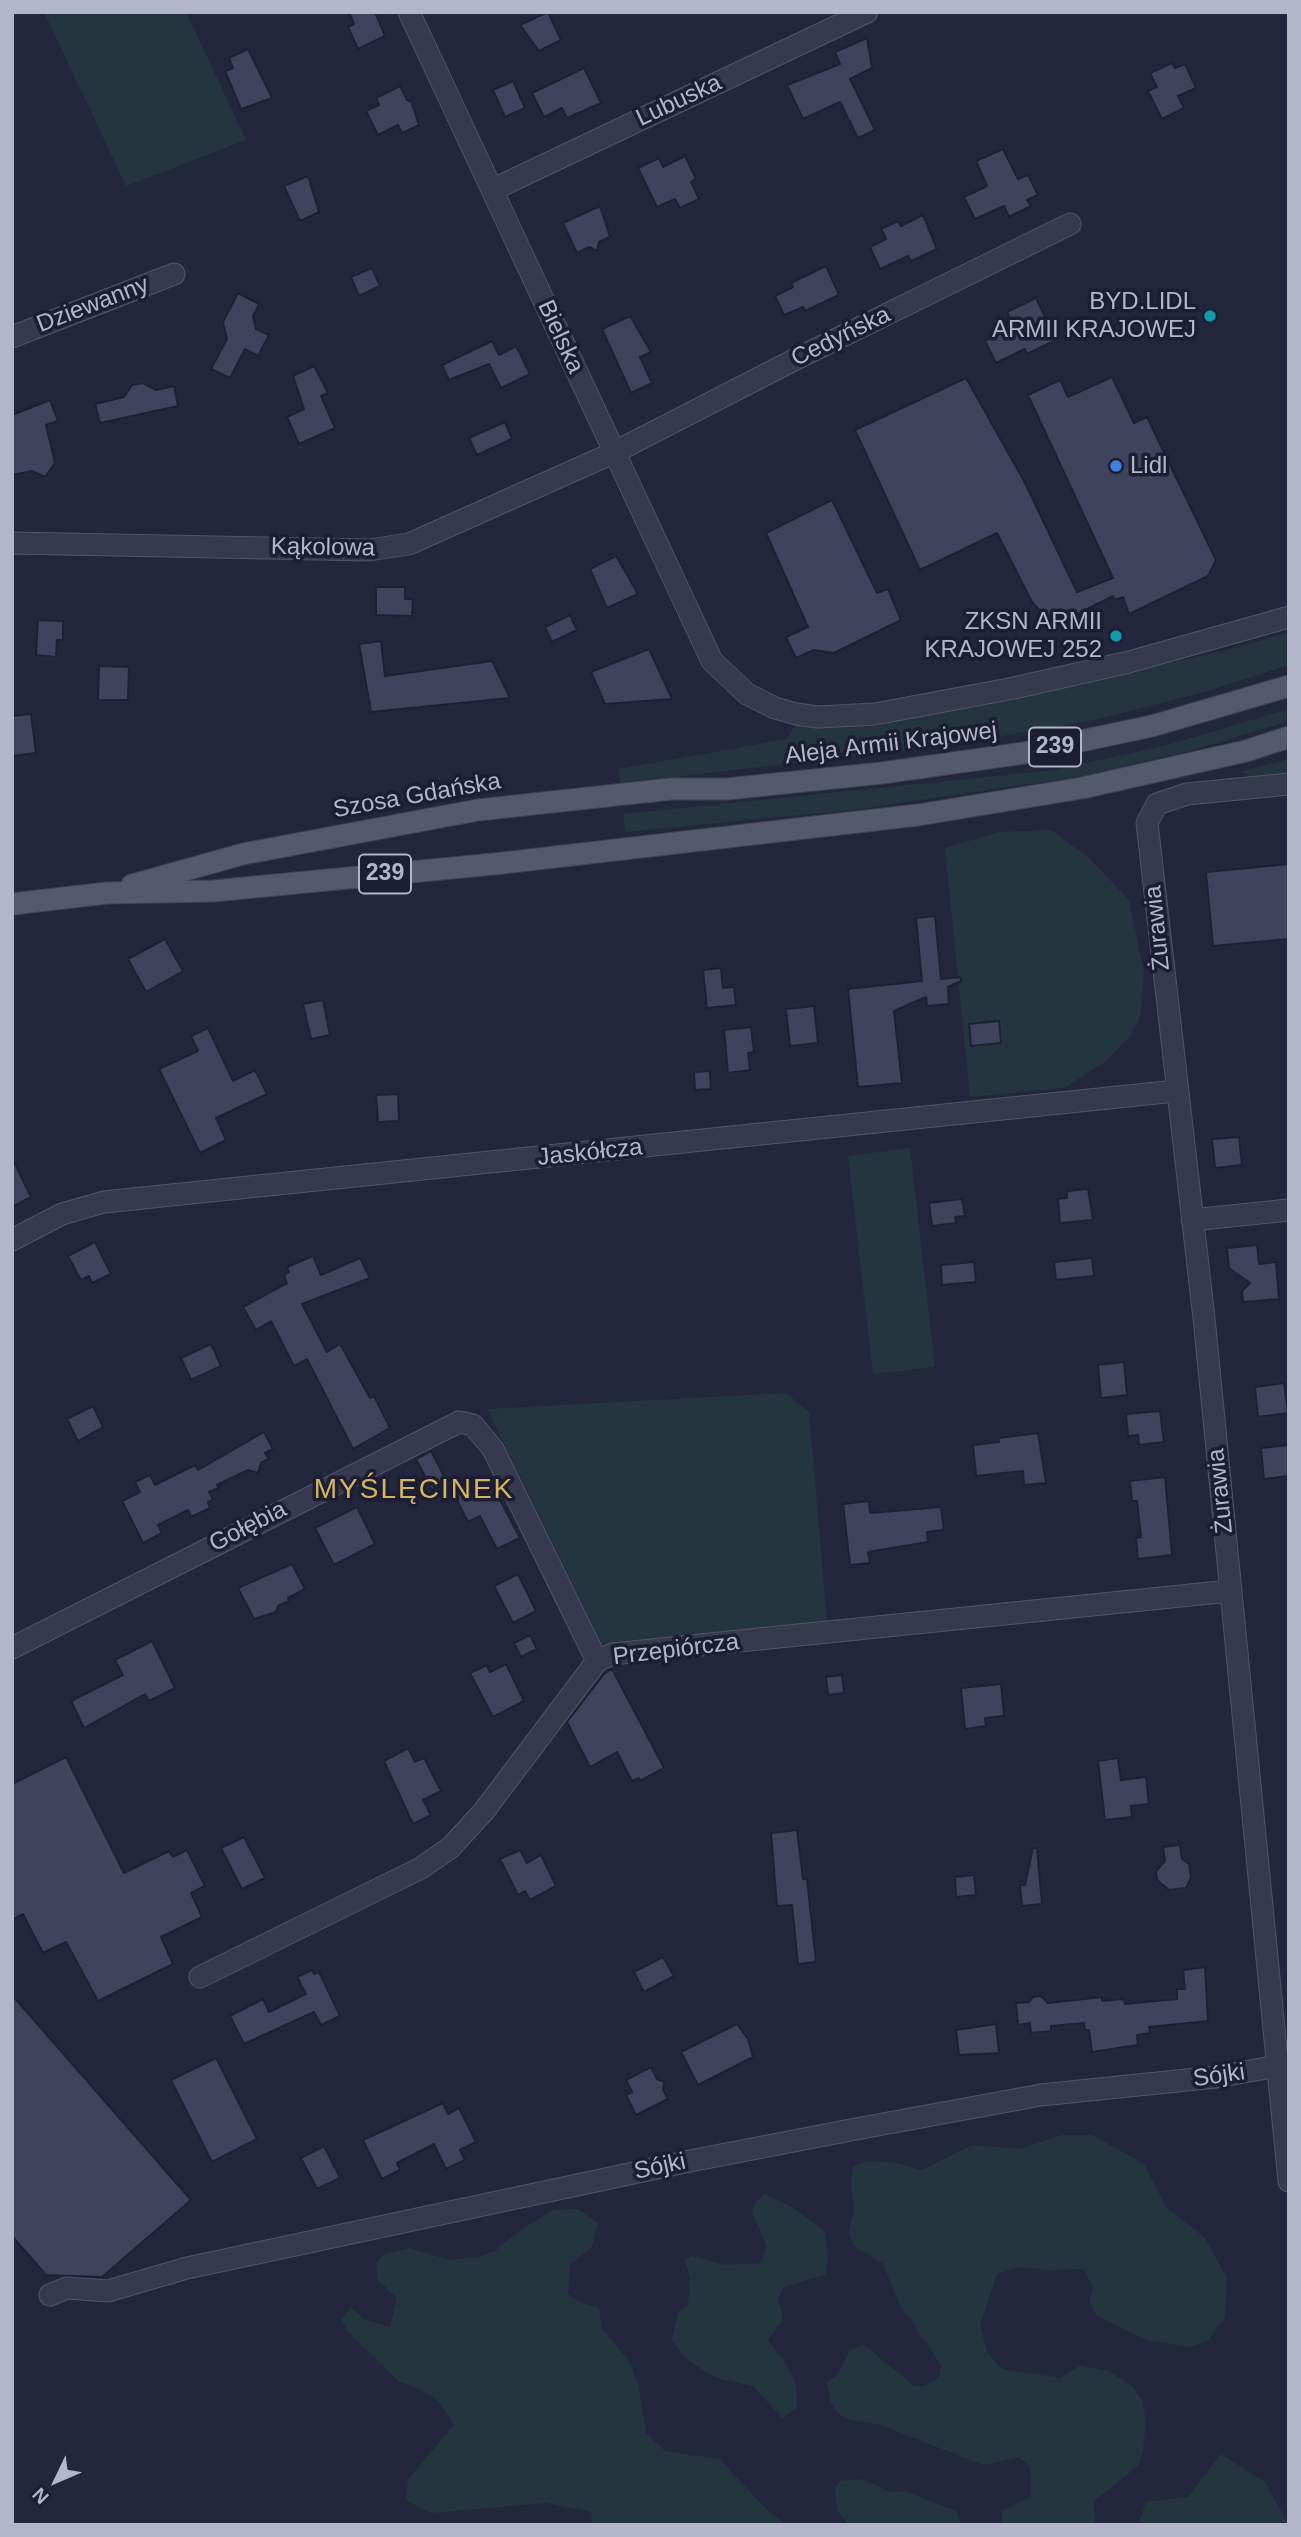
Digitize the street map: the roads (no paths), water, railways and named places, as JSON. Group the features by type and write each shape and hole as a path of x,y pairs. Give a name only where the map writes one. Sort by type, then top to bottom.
{"main road":[{"name":"Aleja Armii Krajowej","path":"742,788 1024,753 1153,726 1289,686"},
{"name":"Szosa Gdańska","path":"12,904 107,893 213,891 608,853 1030,798 1246,751 1289,737"},
{"name":"Szosa Gdańska","path":"107,893 230,857 478,810 671,789 742,788"}],"street":[{"name":"Bielska","path":"409,12 712,661"},
{"name":"Lubuska","path":"492,190 867,12"},
{"name":"Cedyńska","path":"613,453 792,360 1070,224"},
{"name":"Dziewanny","path":"12,337 174,274"},
{"name":"Kąkolowa","path":"12,543 389,549 409,544 613,453"},
{"name":"Aleja Armii Krajowej","path":"712,661 747,694 775,708 818,717 863,715 1014,688 1129,662 1289,617"},
{"name":"Żurawia","path":"1289,784 1187,794 1157,804 1147,823 1283,2066 1289,2181"},
{"name":"Jaskółcza","path":"12,1240 62,1214 104,1202 1175,1091"},
{"path":"1192,1220 1289,1210"},
{"name":"Gołębia","path":"12,1648 459,1422 473,1425 493,1449 597,1661"},
{"name":"Przepiórcza","path":"200,1977 421,1868 450,1849 484,1811 597,1661 622,1653 1230,1591"},
{"name":"Sójki","path":"50,2295 67,2288 108,2291 187,2268 677,2163 856,2129 1041,2095 1216,2077 1283,2066"}],"place":[{"name":"BYD.LIDL ARMII KRAJOWEJ","path":"1210,316"},
{"name":"Lidl","path":"1116,466"},
{"name":"ZKSN ARMII KRAJOWEJ 252","path":"1116,636"}],"district":[{"name":"MYŚLĘCINEK","path":"414,1490"}]}
